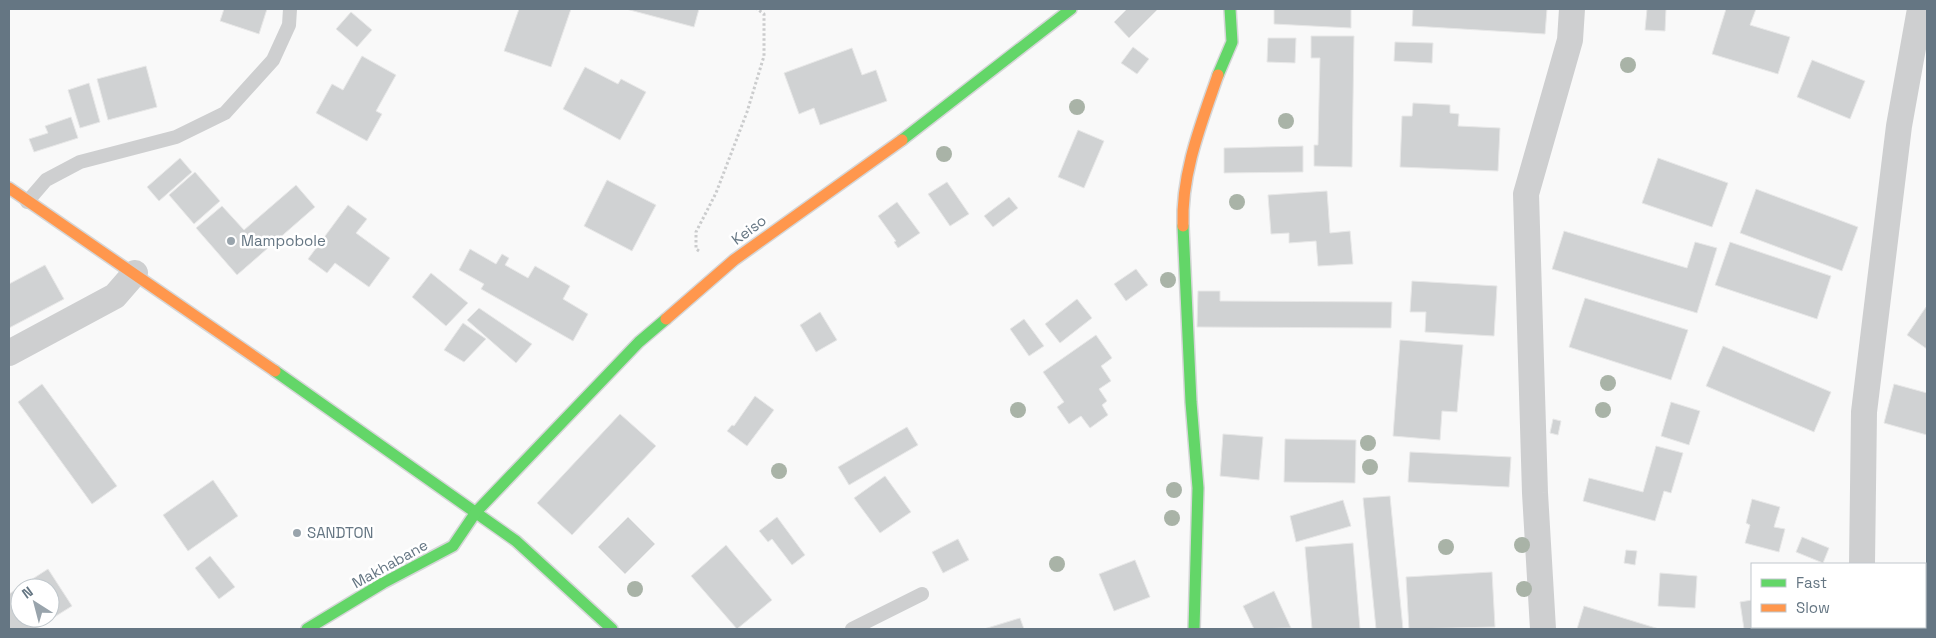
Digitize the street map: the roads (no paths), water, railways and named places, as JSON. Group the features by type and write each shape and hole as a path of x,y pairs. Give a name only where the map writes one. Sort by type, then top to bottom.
{"street":[{"name":"Keiso","path":"476,512 639,342 722,270 769,233 909,135 1070,9"},
{"path":"1194,629 1198,488 1190,402 1182,206 1192,149 1219,71 1232,42 1230,9"},
{"path":"1543,629 1536,492 1526,194 1570,40 1572,9"},
{"path":"1862,563 1864,412 1899,126 1920,9"},
{"path":"9,188 27,202 135,273 516,541 612,629"},
{"path":"9,353 115,296 135,273"},
{"name":"Makhabane","path":"307,629 383,583 453,546 476,512"}],"lane":[{"path":"27,202 46,180 80,162 176,137 225,113 273,60 289,25 290,9"},
{"path":"852,629 922,594"}],"place":[{"name":"Mampobole","path":"231,241"},
{"name":"SANDTON","path":"297,533"}]}
